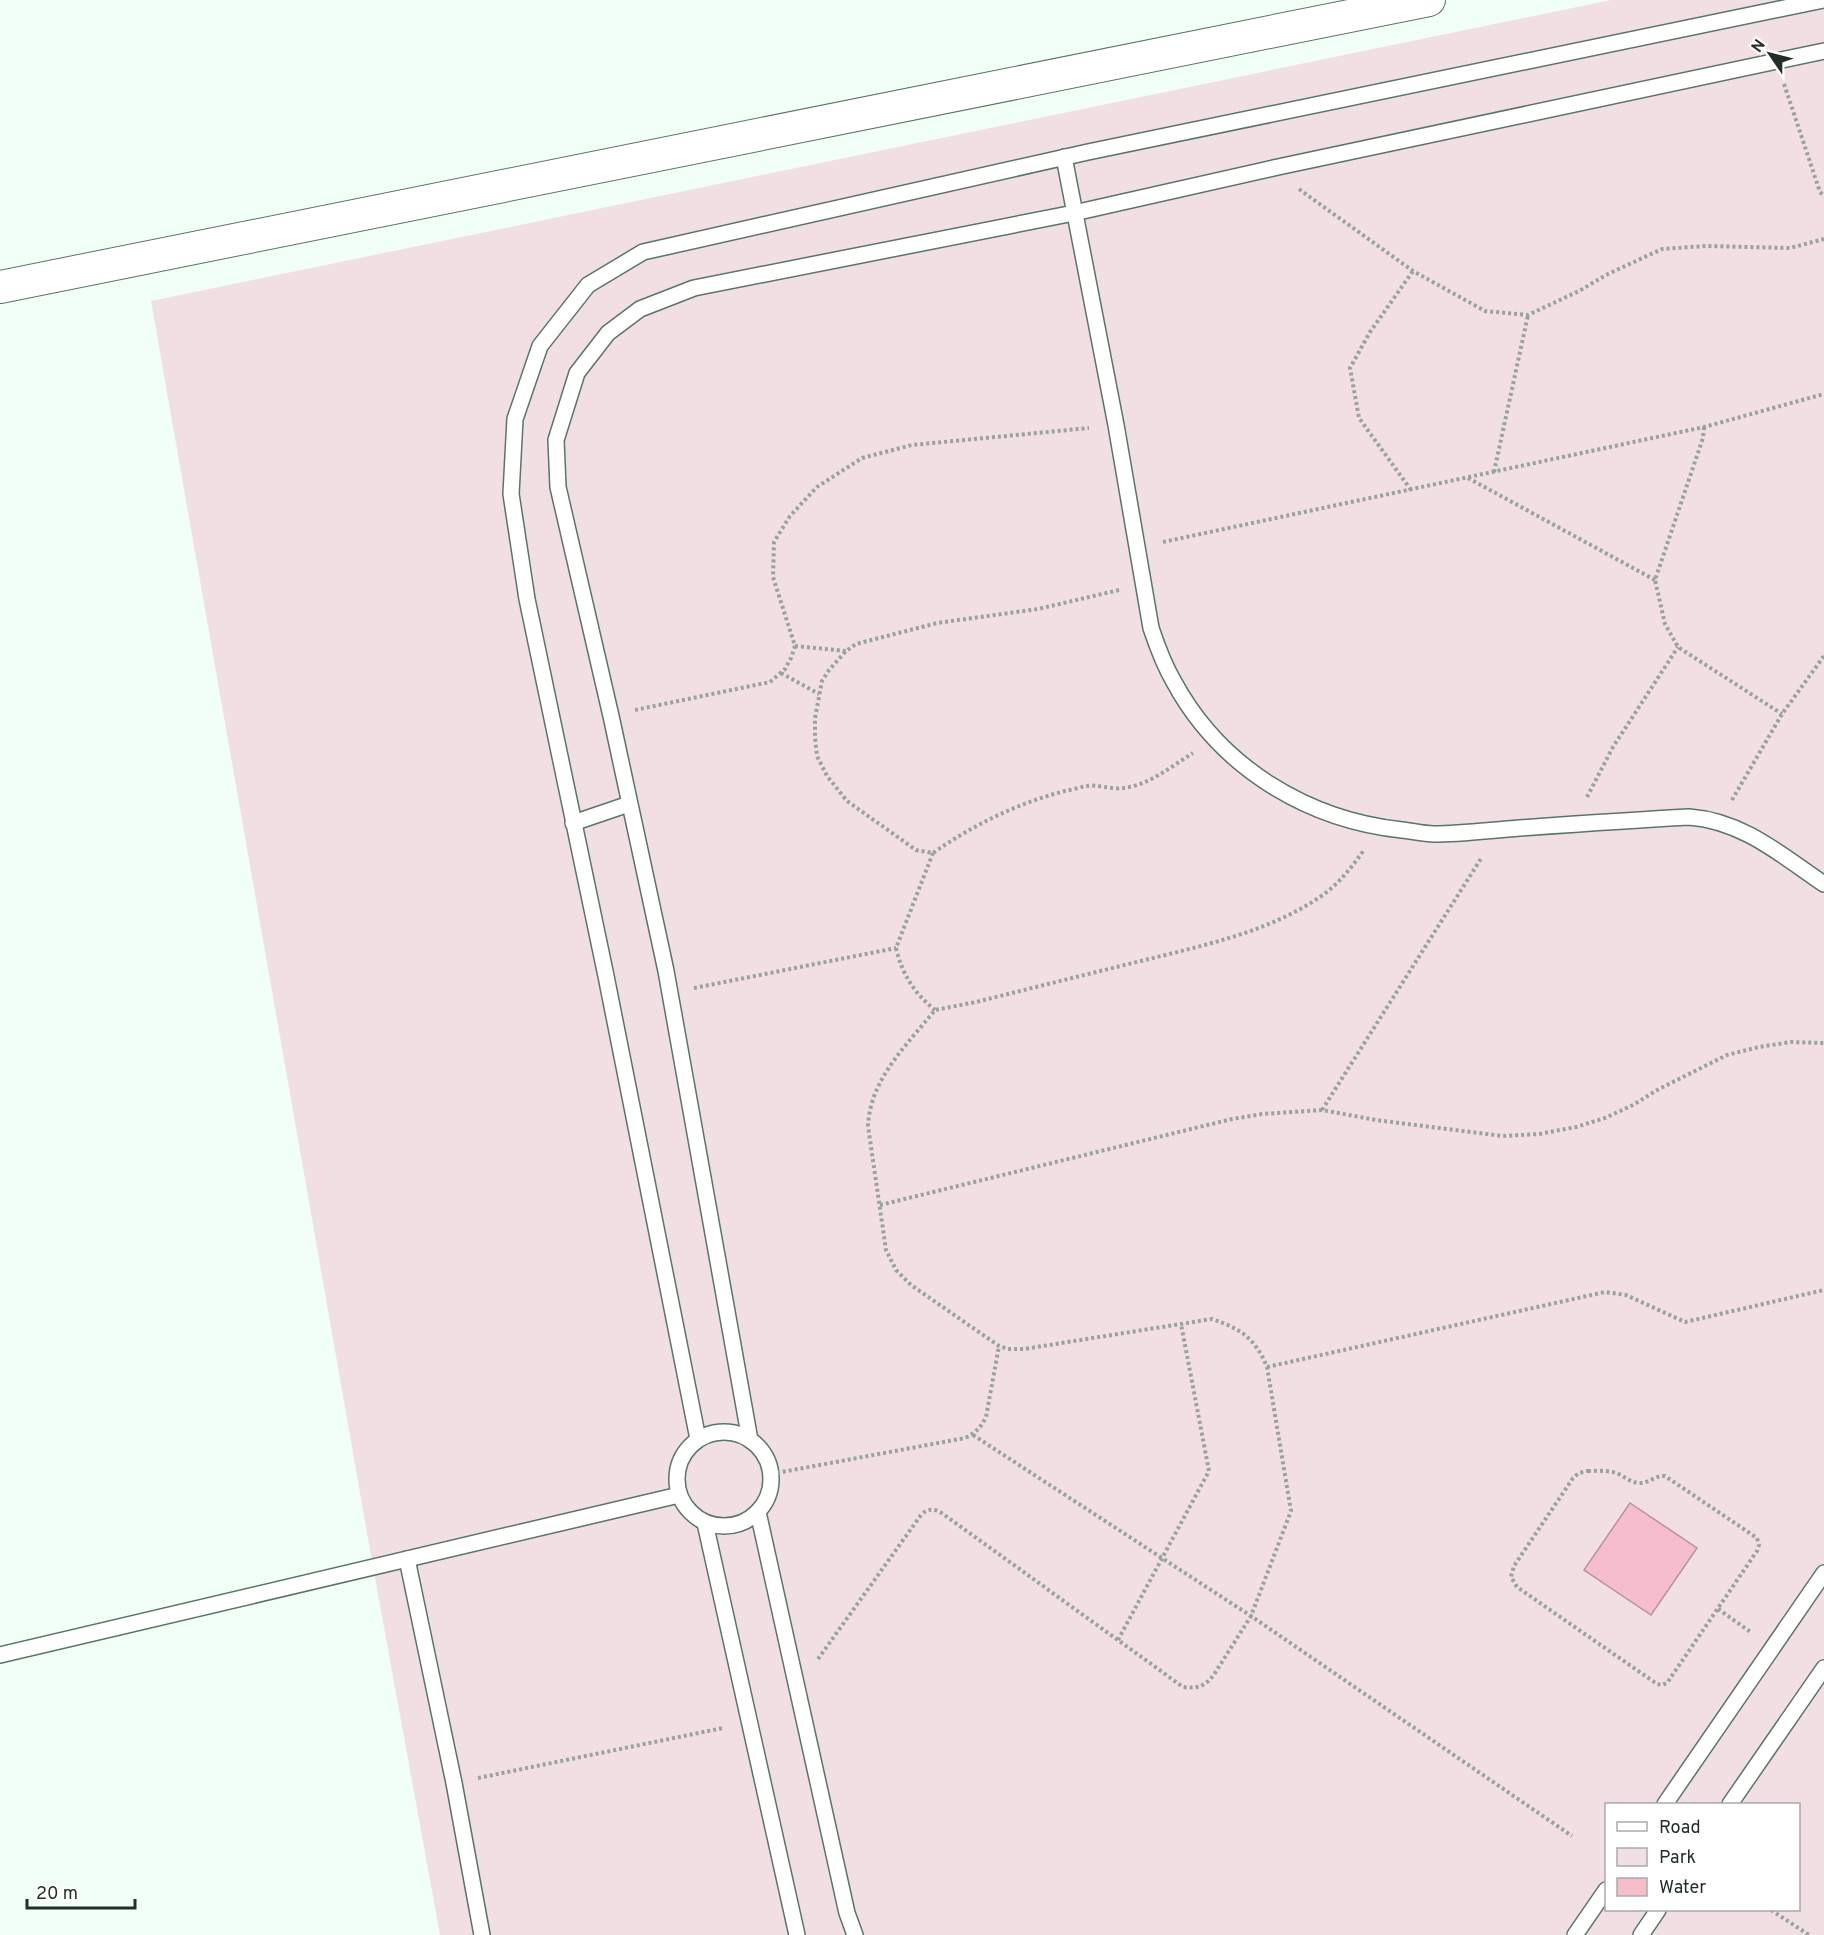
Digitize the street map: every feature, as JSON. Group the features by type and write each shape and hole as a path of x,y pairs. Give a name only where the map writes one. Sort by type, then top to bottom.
{"street":[{"path":"0,287 1429,0"}],"lane":[{"path":"698,1439 526,599 511,494 515,419 540,346 588,285 643,252 1064,158 1823,0"},
{"path":"750,1440 670,993 611,716 558,487 556,440 577,374 608,333 640,309 694,288 1074,213 1278,167 1824,51"},
{"path":"1064,158 1116,425 1150,628 1174,683 1195,715 1248,770 1279,791 1316,809 1354,823 1432,834 1689,817 1719,821 1753,836 1824,884"},
{"path":"573,823 629,804"},
{"path":"719,1432 730,1432 750,1440 767,1460 771,1474 771,1488 766,1501 747,1521 733,1526 719,1527 705,1523 689,1512 679,1495 677,1479 679,1464 686,1450 698,1439 719,1432"},
{"path":"0,1655 679,1495"},
{"path":"758,1512 847,1913 855,1935"},
{"path":"705,1523 797,1935"},
{"path":"407,1559 454,1783 482,1935"},
{"path":"1666,1803 1824,1573"},
{"path":"1732,1803 1824,1668"},
{"path":"1575,1935 1605,1891"},
{"path":"1641,1935 1657,1911"}],"path":[{"path":"1777,61 1812,170 1820,192 1824,196"},
{"path":"1278,167 1297,188 1413,271 1485,311 1528,315 1662,249 1706,246 1790,248 1824,239"},
{"path":"1411,490 1359,418 1350,368 1370,332 1413,271"},
{"path":"1494,472 1528,315"},
{"path":"1137,548 1704,427 1824,394"},
{"path":"611,716 770,682 781,674 795,646 773,576 774,542 790,516 817,487 862,458 912,445 1116,425"},
{"path":"1704,427 1703,438 1655,580 1665,624 1678,647 1782,714"},
{"path":"1467,477 1655,580"},
{"path":"933,853 916,850 847,801 827,776 817,756 814,737 819,694 822,681 829,670 846,651 856,644 937,623 1038,609 1143,585"},
{"path":"795,646 846,651"},
{"path":"1573,824 1613,747 1678,647"},
{"path":"1719,821 1782,714 1824,656"},
{"path":"781,674 819,694"},
{"path":"935,1010 913,988 899,961 896,948 933,853 974,827 1046,796 1089,785 1116,788 1141,783 1216,739"},
{"path":"797,1687 921,1515 931,1509 939,1511 1184,1687 1194,1689 1210,1681 1251,1616 1291,1511 1266,1367 1260,1351 1244,1333 1229,1324 1212,1319 1024,1349 1008,1349 999,1346 911,1285 896,1270 886,1250 868,1126 871,1101 883,1074 935,1010 976,1002 1228,939 1273,921 1303,908 1335,885 1347,873 1380,828"},
{"path":"1322,1110 1500,829"},
{"path":"670,993 896,948"},
{"path":"880,1205 1232,1119 1262,1114 1322,1110 1376,1120 1503,1136 1539,1134 1576,1127 1605,1118 1633,1106 1659,1089 1727,1055 1791,1042 1824,1043"},
{"path":"1266,1367 1605,1292 1626,1295 1685,1322 1824,1290"},
{"path":"1118,1640 1209,1472 1181,1324"},
{"path":"771,1474 973,1435 981,1427 986,1417 999,1346"},
{"path":"973,1435 1251,1616 1572,1836"},
{"path":"1611,1471 1638,1483 1651,1480 1655,1476 1665,1476 1757,1538 1759,1545 1757,1551 1718,1610 1671,1679 1662,1685 1657,1684 1517,1587 1511,1578 1514,1566 1573,1478 1579,1473 1611,1471"},
{"path":"1718,1610 1773,1647"},
{"path":"454,1783 749,1722"},
{"path":"1773,1911 1809,1935"}],"green space":[{"path":"1611,0 1824,0 1824,1935 440,1935 373,1567 151,301"}],"water":[{"path":"1630,1503 1697,1548 1651,1615 1584,1570"}]}
